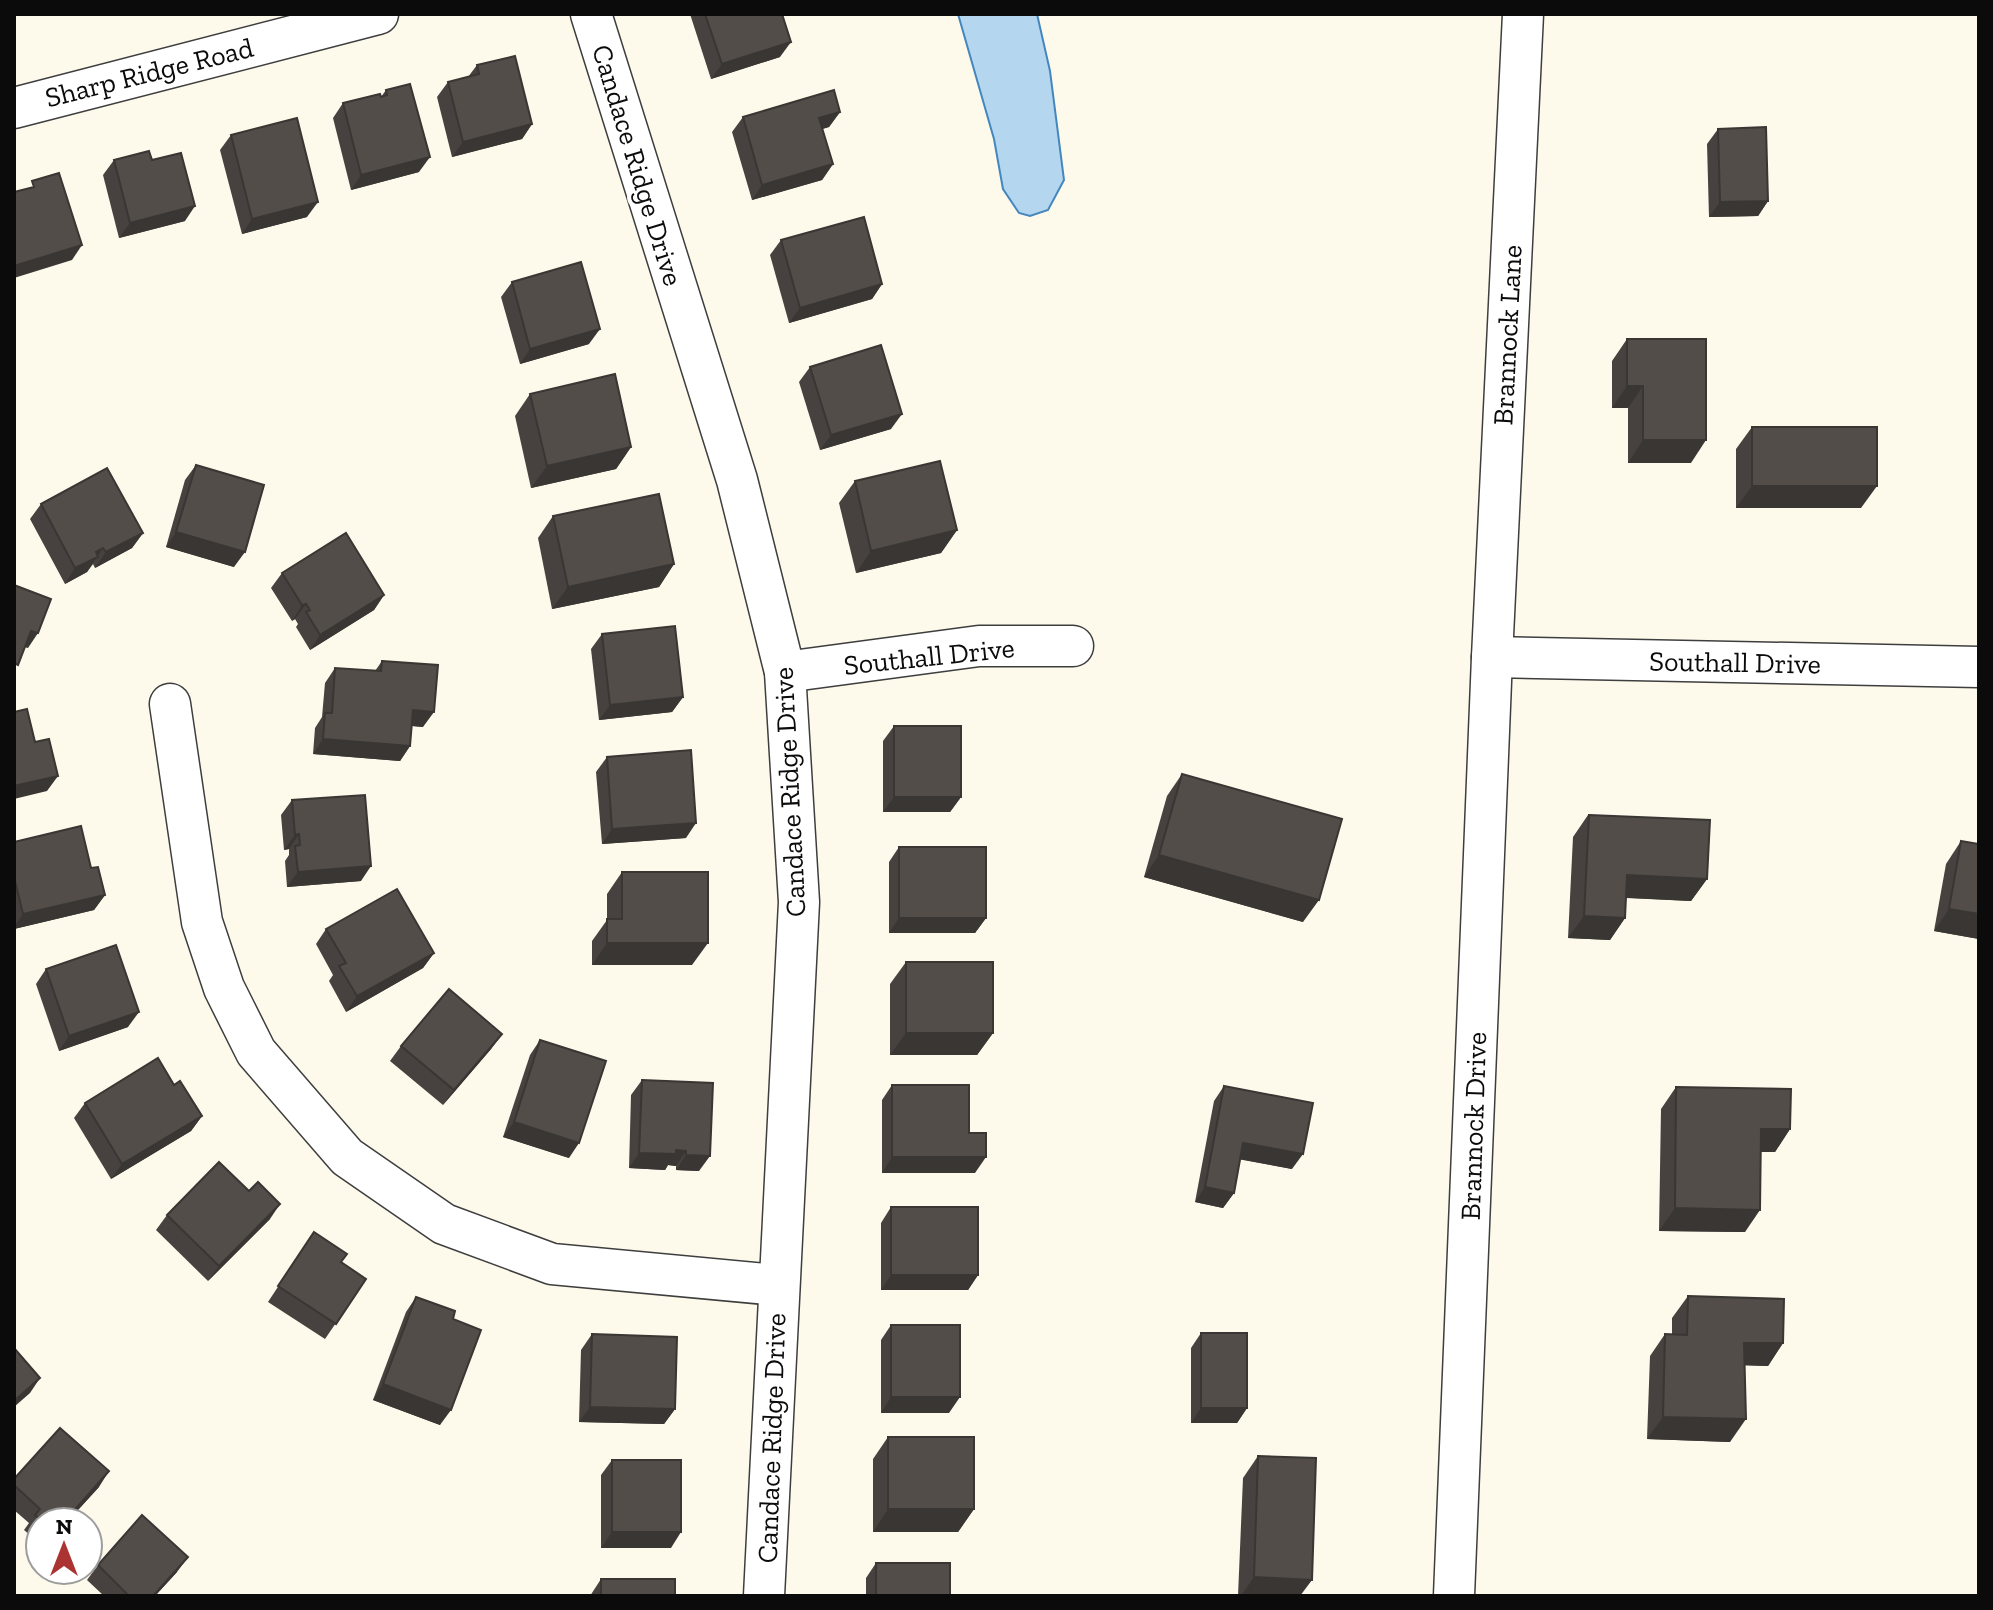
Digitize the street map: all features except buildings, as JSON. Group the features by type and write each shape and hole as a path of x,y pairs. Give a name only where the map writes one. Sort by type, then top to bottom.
{"street":[{"name":"Sharp Ridge Road","path":"14,108 378,14"},
{"name":"Candace Ridge Drive","path":"591,14 737,480 785,672 799,902 777,1285 764,1596"},
{"name":"Brannock Lane","path":"1492,657 1523,14"},
{"name":"Southall Drive","path":"785,672 979,646 1073,646"},
{"name":"Southall Drive","path":"1492,657 1979,667"},
{"name":"Brannock Drive","path":"1454,1596 1492,657"},
{"path":"170,704 202,922 224,988 256,1052 347,1157 444,1224 552,1264 777,1285"}],"water":[{"path":"958,14 1037,14 1050,71 1064,180 1048,210 1030,216 1019,213 1003,189 994,139"}]}
